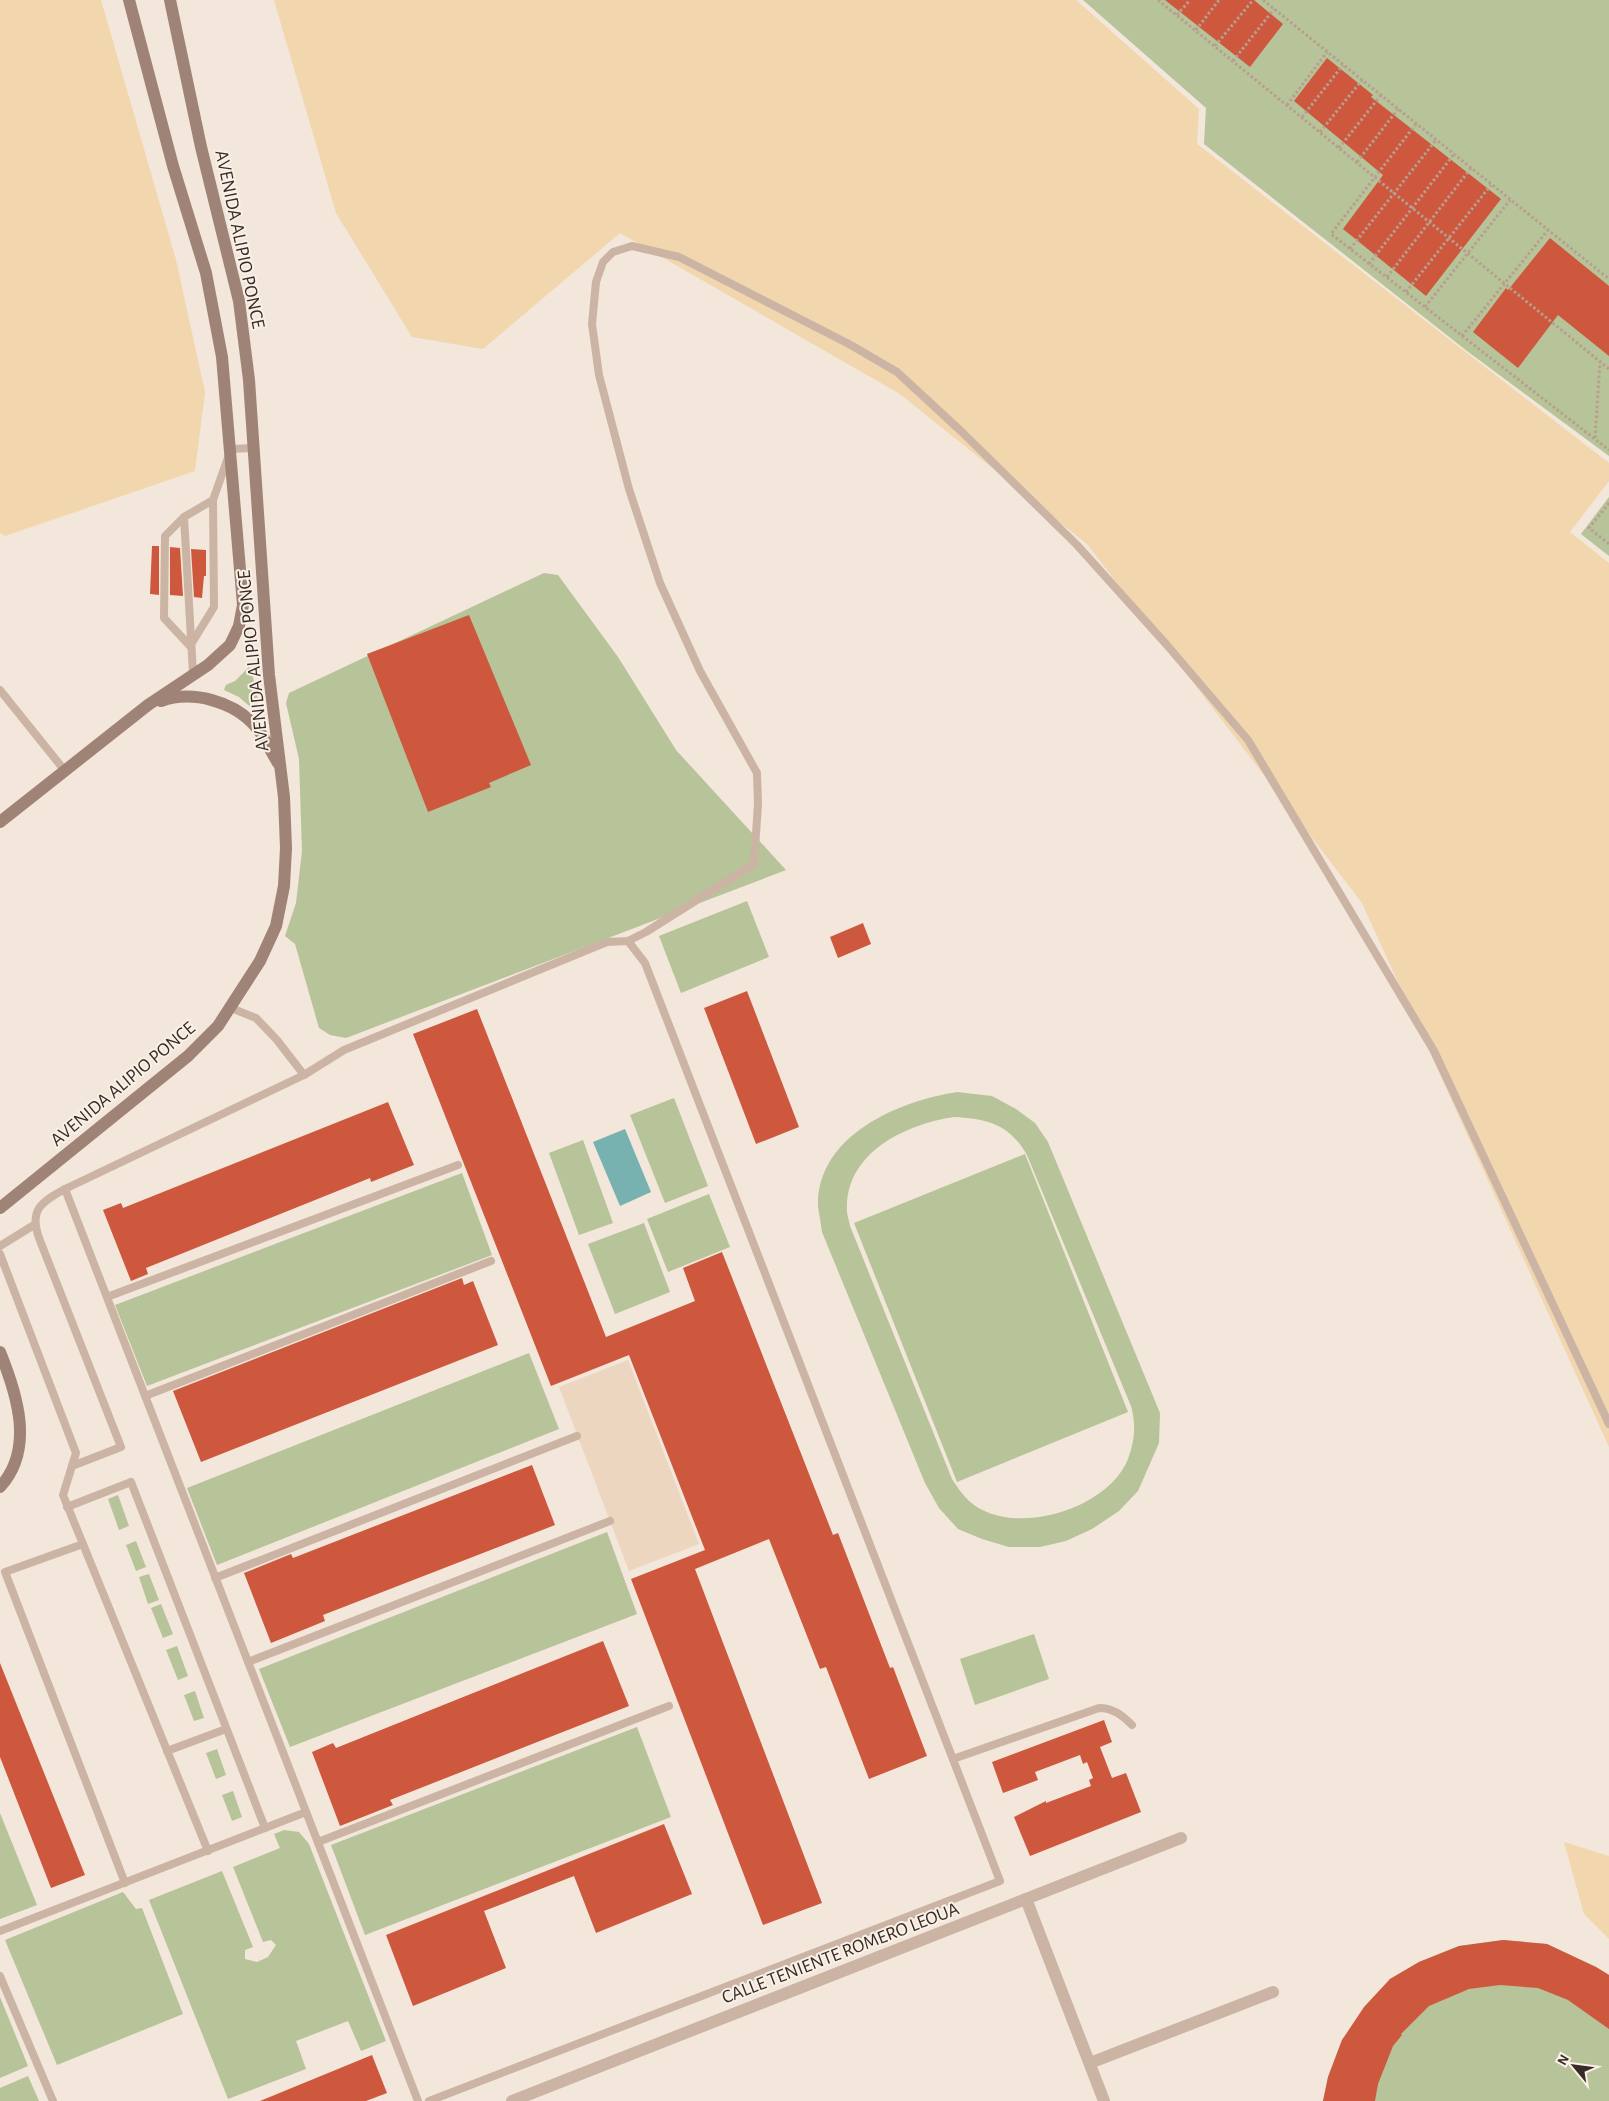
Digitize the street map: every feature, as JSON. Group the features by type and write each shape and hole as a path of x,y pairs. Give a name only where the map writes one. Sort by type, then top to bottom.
{"main road":[{"name":"AVENIDA ALIPIO PONCE","path":"0,822 148,705 208,665 230,644 239,626 243,605 222,357 206,273 173,166 129,0"},
{"name":"AVENIDA ALIPIO PONCE","path":"0,1208 188,1056 218,1026 260,961 276,926 283,894 286,848 282,770 269,675 252,448 249,380 239,301 201,148 170,0"},
{"path":"148,705 174,696 194,697 219,702 241,713 256,727 282,770"},
{"path":"0,1352 16,1397 21,1436 16,1459 0,1487"}],"street":[{"name":"CALLE TENIENTE ROMERO LEOUA","path":"512,2101 1181,1838"},
{"path":"1026,1899 1104,2101"},
{"path":"1090,2063 1273,1992"}],"lane":[{"path":"72,1466 122,1447 34,1224 36,1211 43,1202 304,1075 353,1046 607,942 628,941 646,932 754,864 758,804 757,773 700,672 660,583 629,488 599,375 592,324 596,282 603,262 613,252 632,246 679,257 849,344 897,372 963,433 1077,545 1166,644 1248,740 1434,1051 1609,1424"},
{"path":"190,646 214,607 212,500 231,450 252,448"},
{"path":"190,646 164,618 165,536 184,517 212,500"},
{"path":"184,517 190,646 194,673"},
{"path":"0,690 65,771"},
{"path":"429,2101 1000,1881 645,963 628,941"},
{"path":"231,1008 256,1018 277,1040 304,1075"},
{"path":"107,1297 458,1165"},
{"path":"65,1190 418,2101"},
{"path":"0,1246 34,1224"},
{"path":"0,1254 76,1453 63,1496 208,1851"},
{"path":"145,1396 491,1261"},
{"path":"215,1578 577,1436"},
{"path":"67,1507 131,1482 265,1828"},
{"path":"248,1662 610,1521"},
{"path":"83,1544 5,1572 125,1883"},
{"path":"318,1842 668,1706"},
{"path":"953,1759 1099,1708 1109,1708 1123,1716 1132,1725"},
{"path":"167,1751 226,1729"},
{"path":"0,1932 306,1812"},
{"path":"0,1976 53,2101"}],"path":[{"path":"1159,0 1609,369"},
{"path":"1177,15 1190,0"},
{"path":"1196,30 1220,0"},
{"path":"1215,46 1253,0"},
{"path":"1262,0 1609,279"},
{"path":"1233,61 1274,9"},
{"path":"1286,104 1327,52"},
{"path":"1302,117 1343,64"},
{"path":"1320,132 1362,80"},
{"path":"1340,148 1380,95"},
{"path":"1357,162 1398,109"},
{"path":"1416,124 1331,234 1609,450"},
{"path":"1350,249 1436,140"},
{"path":"1369,264 1454,154"},
{"path":"1387,277 1471,168"},
{"path":"1406,292 1492,185"},
{"path":"1425,307 1510,200"},
{"path":"1462,336 1548,230"},
{"path":"1595,439 1600,362"},
{"path":"1609,503 1589,528 1609,544"}],"green space":[{"path":"1083,0 1609,0 1609,456 1467,351 1204,144 1206,108"},
{"path":"1609,497 1609,556 1581,534"},
{"path":"544,573 558,575 618,657 676,750 786,870 346,1038 330,1035 319,1028 295,944 285,936 296,903 302,851 299,759 286,703 289,693"},
{"path":"249,667 251,668 258,700 255,711 239,697 224,690 226,685 235,681"},
{"path":"747,901 769,957 681,993 659,936"},
{"path":"957,1092 992,1096 1016,1109 1035,1123 1048,1142 1160,1413 1159,1443 1138,1491 1119,1511 1092,1529 1066,1541 1040,1547 1009,1547 958,1529 939,1508 925,1483 822,1232 818,1206 821,1181 831,1160 846,1141 865,1126 887,1113 934,1097","holes":["954,1117 977,1119 996,1125 1013,1136 1027,1155 1133,1413 1134,1432 1132,1446 1128,1459 1117,1477 1101,1492 1080,1505 1057,1513 1032,1518 1009,1518 987,1512 969,1501 958,1488 952,1479 850,1226 847,1209 850,1187 858,1170 869,1156 883,1144 900,1134 918,1126"]},
{"path":"674,1098 708,1186 665,1203 630,1115"},
{"path":"583,1140 613,1223 579,1235 549,1153"},
{"path":"1025,1154 1128,1412 957,1482 854,1223"},
{"path":"462,1173 492,1255 147,1386 115,1305"},
{"path":"709,1194 730,1247 668,1272 647,1219"},
{"path":"644,1223 670,1292 615,1314 588,1244"},
{"path":"529,1353 559,1429 217,1565 187,1488"},
{"path":"118,1495 129,1526 119,1530 108,1499"},
{"path":"607,1532 637,1614 290,1747 259,1669"},
{"path":"136,1541 146,1567 136,1571 126,1545"},
{"path":"149,1574 159,1600 148,1604 139,1577"},
{"path":"161,1604 173,1634 163,1638 151,1608"},
{"path":"1034,1634 1049,1679 975,1705 960,1659"},
{"path":"177,1646 188,1676 178,1680 166,1650"},
{"path":"195,1691 204,1718 194,1721 184,1695"},
{"path":"637,1727 671,1817 365,1935 331,1845"},
{"path":"217,1749 226,1775 216,1779 206,1753"},
{"path":"233,1791 242,1817 232,1821 222,1795"},
{"path":"0,1813 37,1905 0,1919"},
{"path":"284,1830 299,1832 309,1844 386,2041 361,2051 348,2021 296,2041 306,2069 228,2099 149,1900 222,1871 253,1947 245,1950 245,1959 257,1962 268,1957 276,1945 271,1940 263,1942 233,1867 280,1848 274,1834"},
{"path":"123,1892 136,1909 142,1908 183,2014 57,2065 5,1940"},
{"path":"1503,1940 1547,1944 1609,1975 1609,2101 1323,2101 1328,2077 1342,2040 1390,1979 1419,1962 1459,1946"},
{"path":"0,1997 28,2066 0,2078"},
{"path":"28,2076 39,2101 0,2101 0,2088"}],"sand":[{"path":"0,0 101,0 176,260 205,392 195,471 5,536 0,533"},
{"path":"274,0 1076,0 1199,109 1197,144 1609,463 1609,481 1570,532 1609,563 1609,1447 1362,903 1087,544 900,394 620,233 483,349 412,337 336,213"},
{"path":"1564,1842 1609,1856 1609,1939 1584,1914"}],"shaded area":[{"path":"628,1360 699,1544 629,1571 559,1387"}],"water":[{"path":"625,1129 651,1192 620,1206 593,1142"}],"building":[{"path":"1165,0 1254,0 1283,24 1250,67"},
{"path":"1327,58 1373,95 1371,97 1501,199 1426,296 1343,229 1383,175 1294,101"},
{"path":"1550,238 1609,286 1609,356 1558,315 1518,368 1473,332 1506,288 1508,290"},
{"path":"152,546 159,546 159,595 150,594"},
{"path":"170,547 180,548 183,596 170,595"},
{"path":"191,549 206,550 206,576 204,576 202,598 194,597"},
{"path":"469,615 531,765 489,783 491,787 428,812 367,654"},
{"path":"863,923 871,944 838,958 830,937"},
{"path":"747,991 799,1127 756,1144 704,1008"},
{"path":"477,1009 606,1337 695,1301 683,1268 722,1252 833,1535 838,1533 890,1668 893,1667 927,1756 869,1779 826,1667 820,1669 769,1539 695,1569 822,1903 763,1925 631,1579 705,1550 629,1355 551,1386 413,1034"},
{"path":"388,1102 414,1165 371,1182 370,1178 146,1268 148,1274 131,1281 103,1210 121,1203 123,1208"},
{"path":"462,1278 464,1285 473,1281 498,1345 201,1462 173,1391"},
{"path":"532,1465 555,1525 323,1615 325,1621 271,1643 244,1573 291,1554 293,1558"},
{"path":"603,1641 629,1706 390,1800 393,1805 340,1826 312,1752 333,1743 336,1748"},
{"path":"0,1663 85,1875 51,1888 0,1757"},
{"path":"1104,1720 1112,1742 1100,1747 1112,1778 1126,1773 1141,1812 1030,1856 1014,1817 1046,1801 1046,1803 1091,1786 1089,1780 1093,1778 1087,1762 1083,1764 1080,1755 1035,1772 1038,1780 1003,1793 992,1762"},
{"path":"664,1824 692,1894 596,1933 574,1876 484,1911 506,1968 413,2006 386,1935"},
{"path":"1503,1940 1547,1944 1609,1975 1609,2029 1568,2000 1538,1988 1500,1985 1469,1989 1429,2006 1401,2034 1393,2046 1378,2084 1375,2101 1323,2101 1328,2077 1342,2040 1364,2007 1390,1979 1419,1962 1459,1946"},
{"path":"372,2055 387,2093 366,2101 260,2101"}]}
